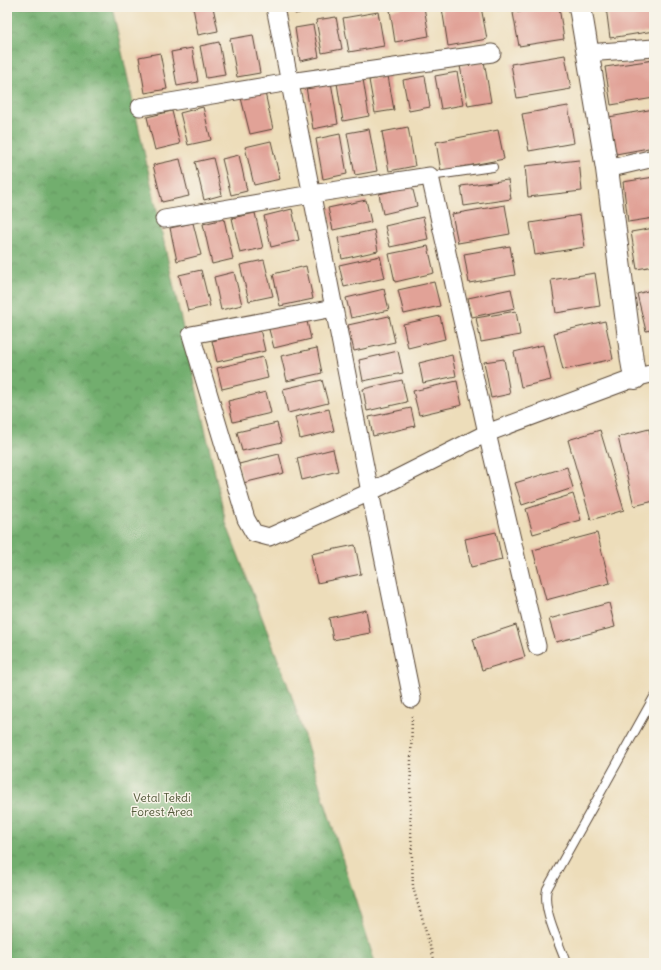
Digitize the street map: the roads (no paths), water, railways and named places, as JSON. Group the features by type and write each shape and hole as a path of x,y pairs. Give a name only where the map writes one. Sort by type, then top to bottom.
{"street":[{"path":"275,7 412,699"},
{"path":"334,308 191,335 246,519 254,533 269,537 370,492 487,433 645,376 632,361 606,169 580,7"},
{"path":"587,53 654,48"},
{"path":"140,107 290,82 492,53"},
{"path":"606,169 654,158"},
{"path":"164,219 430,176 487,433 537,646"}],"lane":[{"path":"430,176 493,167"},
{"path":"566,963 547,909 545,896 547,889 654,697"}],"park label":[{"name":"Vetal Tekdi Forest Area","path":"162,805"}]}
